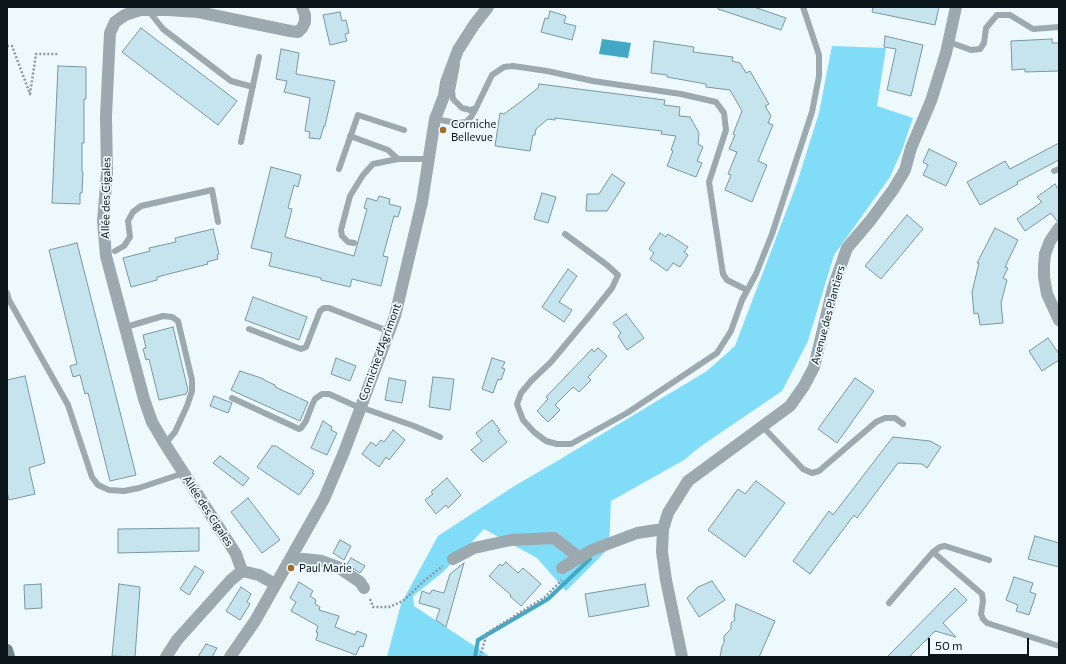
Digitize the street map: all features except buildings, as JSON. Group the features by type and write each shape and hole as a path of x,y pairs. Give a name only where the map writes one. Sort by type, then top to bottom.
{"main road":[{"path":"7,650 9,657"}],"street":[{"name":"Allée des Cigales","path":"242,571 236,554 152,422 144,399 126,327 103,221 107,173 106,116 110,34 115,22 125,15 140,10 198,12 298,32 305,22 305,15 302,7"},
{"name":"Corniche d'Agrimont","path":"230,657 255,621 290,560 324,498 344,452 388,331 395,316 421,209 435,120 444,96 446,82 458,50 488,7"},
{"name":"Avenue des Plantiers","path":"682,657 666,580 662,552 663,529 668,513 688,481 790,406 804,386 814,367 833,288 847,248 870,221 893,190 905,170 911,148 931,101 949,42 956,7"},
{"path":"1059,228 1050,241 1045,254 1044,277 1048,294 1059,320"},
{"path":"562,568 592,550 637,533 663,529"},
{"path":"453,558 474,548 503,542 554,538 577,560"},
{"path":"290,560 304,559 322,561 338,567 360,582 364,588"},
{"path":"166,657 177,640 231,580 242,571 259,575 275,584"}],"lane":[{"path":"565,234 618,274 612,288 550,362 521,393 517,404 523,420 534,432 546,441 571,444 627,413 717,353 731,331 742,300 756,274 772,234 812,112 819,76 820,55 803,7"},
{"path":"148,10 163,29 231,81 253,87"},
{"path":"949,42 971,50 980,49 984,43 986,28 997,15 1010,15 1033,28 1059,27"},
{"path":"458,50 457,67 452,91 453,99 462,108 470,110 476,108"},
{"path":"241,142 259,57"},
{"path":"435,120 457,123 466,122 476,108 492,75 504,67 513,66 593,81 681,94 716,102 724,113 726,130 709,182 722,274 727,280 747,290"},
{"path":"339,169 358,115 404,130"},
{"path":"350,136 388,150 398,159"},
{"path":"354,244 348,242 342,236 341,230 350,196 363,175 373,164 398,159 429,158"},
{"path":"111,254 124,246 130,237 128,221 133,212 141,206 212,190 218,222"},
{"path":"7,293 68,405 92,477 98,485 109,490 124,491 139,488 184,473"},
{"path":"249,329 301,349 306,347 320,311 324,308 329,308 388,331"},
{"path":"126,327 163,316 172,317 178,321 192,380 192,391 175,432 165,444"},
{"path":"232,398 299,429 306,421 316,399 322,394 329,394 360,408 414,426 440,437"},
{"path":"763,426 803,469 812,473 819,471 876,422 885,418 895,418 903,424"},
{"path":"889,604 933,552 940,547 945,546 989,560"},
{"path":"933,552 982,594 983,601 981,614 987,623 1059,646"}],"path":[{"path":"7,46 12,46 30,94 36,54 58,54"},
{"path":"364,588 373,606 389,608 403,601 425,580 453,558"},
{"path":"480,657 487,633 545,597 568,576 577,560"}],"shaded area":[{"path":"602,39 631,43 628,58 599,54"},
{"path":"832,46 886,48 877,106 913,118 902,150 890,177 834,255 808,341 782,391 701,446 684,460 611,501 609,548 566,591 537,558 484,529 443,572 413,596 414,606 488,655 487,657 387,657 401,604 438,536 516,485 707,371 735,346 797,183 819,113"}],"waterway":[{"path":"475,657 478,640 548,599 590,559"}],"place":[{"name":"Corniche Bellevue","path":"443,130"},
{"name":"Paul Marie","path":"291,568"}]}
